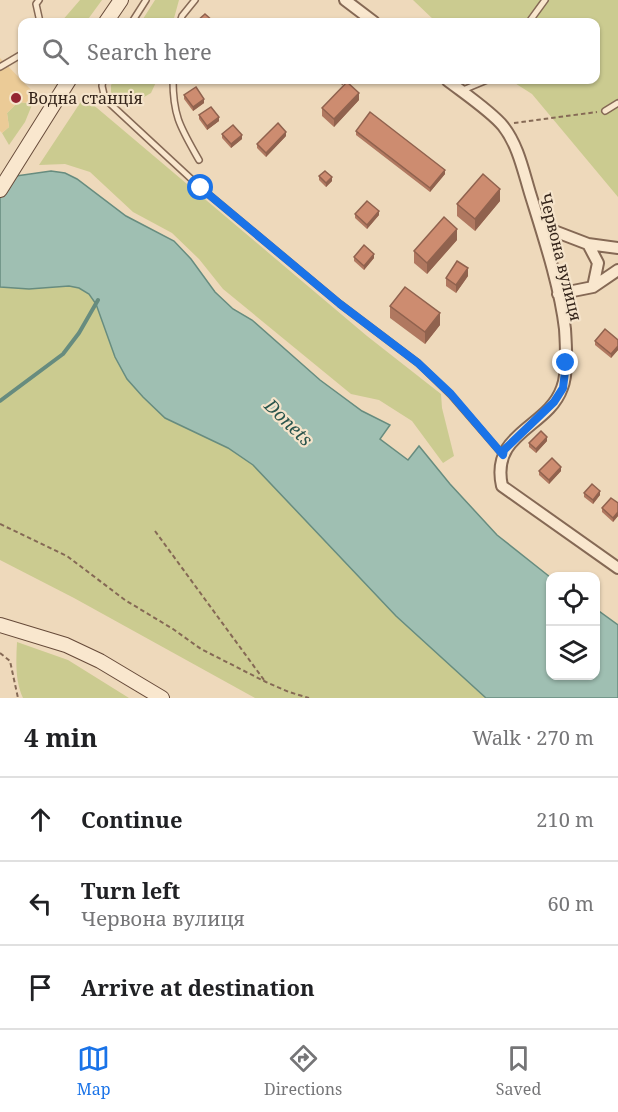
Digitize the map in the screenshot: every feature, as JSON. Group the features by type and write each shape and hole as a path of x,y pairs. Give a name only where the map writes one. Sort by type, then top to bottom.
{"main road":[{"path":"109,18 121,0"},
{"path":"0,190 66,84"},
{"path":"0,625 66,645 100,661 162,698"}],"street":[{"path":"345,0 369,18"},
{"name":"Червона вулиця","path":"453,84 502,125 516,149 540,226 565,329 566,363 563,388 554,402 504,450 503,455"},
{"path":"540,226 588,244 618,248"},
{"path":"588,244 598,263 593,287"},
{"path":"558,294 593,287 618,270"},
{"path":"503,455 499,474 502,486 618,568"}],"lane":[{"path":"39,0 36,4 39,18"},
{"path":"135,18 146,0"},
{"path":"181,18 195,0"},
{"path":"532,18 545,0"},
{"path":"0,67 18,56"},
{"path":"102,84 105,99 201,188 340,304 418,363 451,394 503,455"},
{"path":"173,84 178,125 199,160"},
{"path":"461,90 477,84"},
{"path":"605,111 618,103"}],"path":[{"path":"502,125 605,111"},
{"path":"0,525 67,556 125,600 201,649 289,693 309,698"},
{"path":"155,531 266,682"},
{"path":"0,653 10,661 18,698"}],"green space":[{"path":"80,0 102,0 89,18 64,18"},
{"path":"155,0 179,0 174,18 144,18"},
{"path":"413,0 618,0 618,197 532,94 516,84 600,84 600,18 432,18"},
{"path":"155,84 151,93 132,104 119,102 111,95 111,85"},
{"path":"36,95 25,122 9,145 2,133 9,127 7,113 18,102 29,103"},
{"path":"84,97 367,336 441,394 442,408 454,456 443,463 412,421 379,400 351,394 223,289 199,259 172,233 133,212 90,172 65,164 39,165"},
{"path":"69,286 79,288 89,294 96,304 115,357 127,379 206,437 228,448 253,465 396,616 486,698 255,698 74,598 0,560 0,287 29,289"},
{"path":"17,642 68,660 129,698 23,698 17,678"}],"sand":[{"name":"Водна станція","path":"0,58 18,76 18,84 25,84 36,95 29,103 18,102 7,113 9,127 2,133 0,131"}],"water":[{"name":"Donets","path":"51,171 65,173 77,179 126,216 174,241 191,259 215,292 233,309 252,320 320,380 362,411 390,425 380,439 408,460 419,446 497,535 546,574 546,680 600,680 600,612 618,625 618,698 486,698 396,616 253,465 228,448 165,418 143,397 127,379 115,357 96,304 89,294 79,288 69,286 29,289 0,287 0,176 9,177"}],"building":[{"path":"345,84 349,84 359,93 334,119 322,108"},
{"path":"196,87 204,99 193,107 184,95"},
{"path":"211,107 219,117 207,126 199,115"},
{"path":"370,112 445,170 430,188 356,131"},
{"path":"278,123 286,132 266,153 257,144"},
{"path":"233,125 242,135 231,144 222,134"},
{"path":"325,171 332,177 326,183 319,176"},
{"path":"483,174 500,189 475,219 457,204"},
{"path":"367,201 379,211 367,225 355,214"},
{"path":"444,217 457,229 427,263 414,251"},
{"path":"364,245 374,254 364,266 354,257"},
{"path":"457,261 468,268 456,285 446,278"},
{"path":"405,287 440,313 425,332 390,306"},
{"path":"605,329 618,340 618,346 611,354 595,341"},
{"path":"541,431 547,437 536,449 529,443"},
{"path":"552,458 561,467 549,480 539,471"},
{"path":"592,484 600,491 593,500 584,493"},
{"path":"611,498 618,503 618,512 613,518 602,508"}],"waterway":[{"path":"0,401 63,354 79,333 98,300"}],"place":[{"name":"Водна станція","path":"16,98"}],"route":[{"path":"201,188 340,304 418,363 451,394 503,455 504,450 554,402 563,388 566,363"}]}
